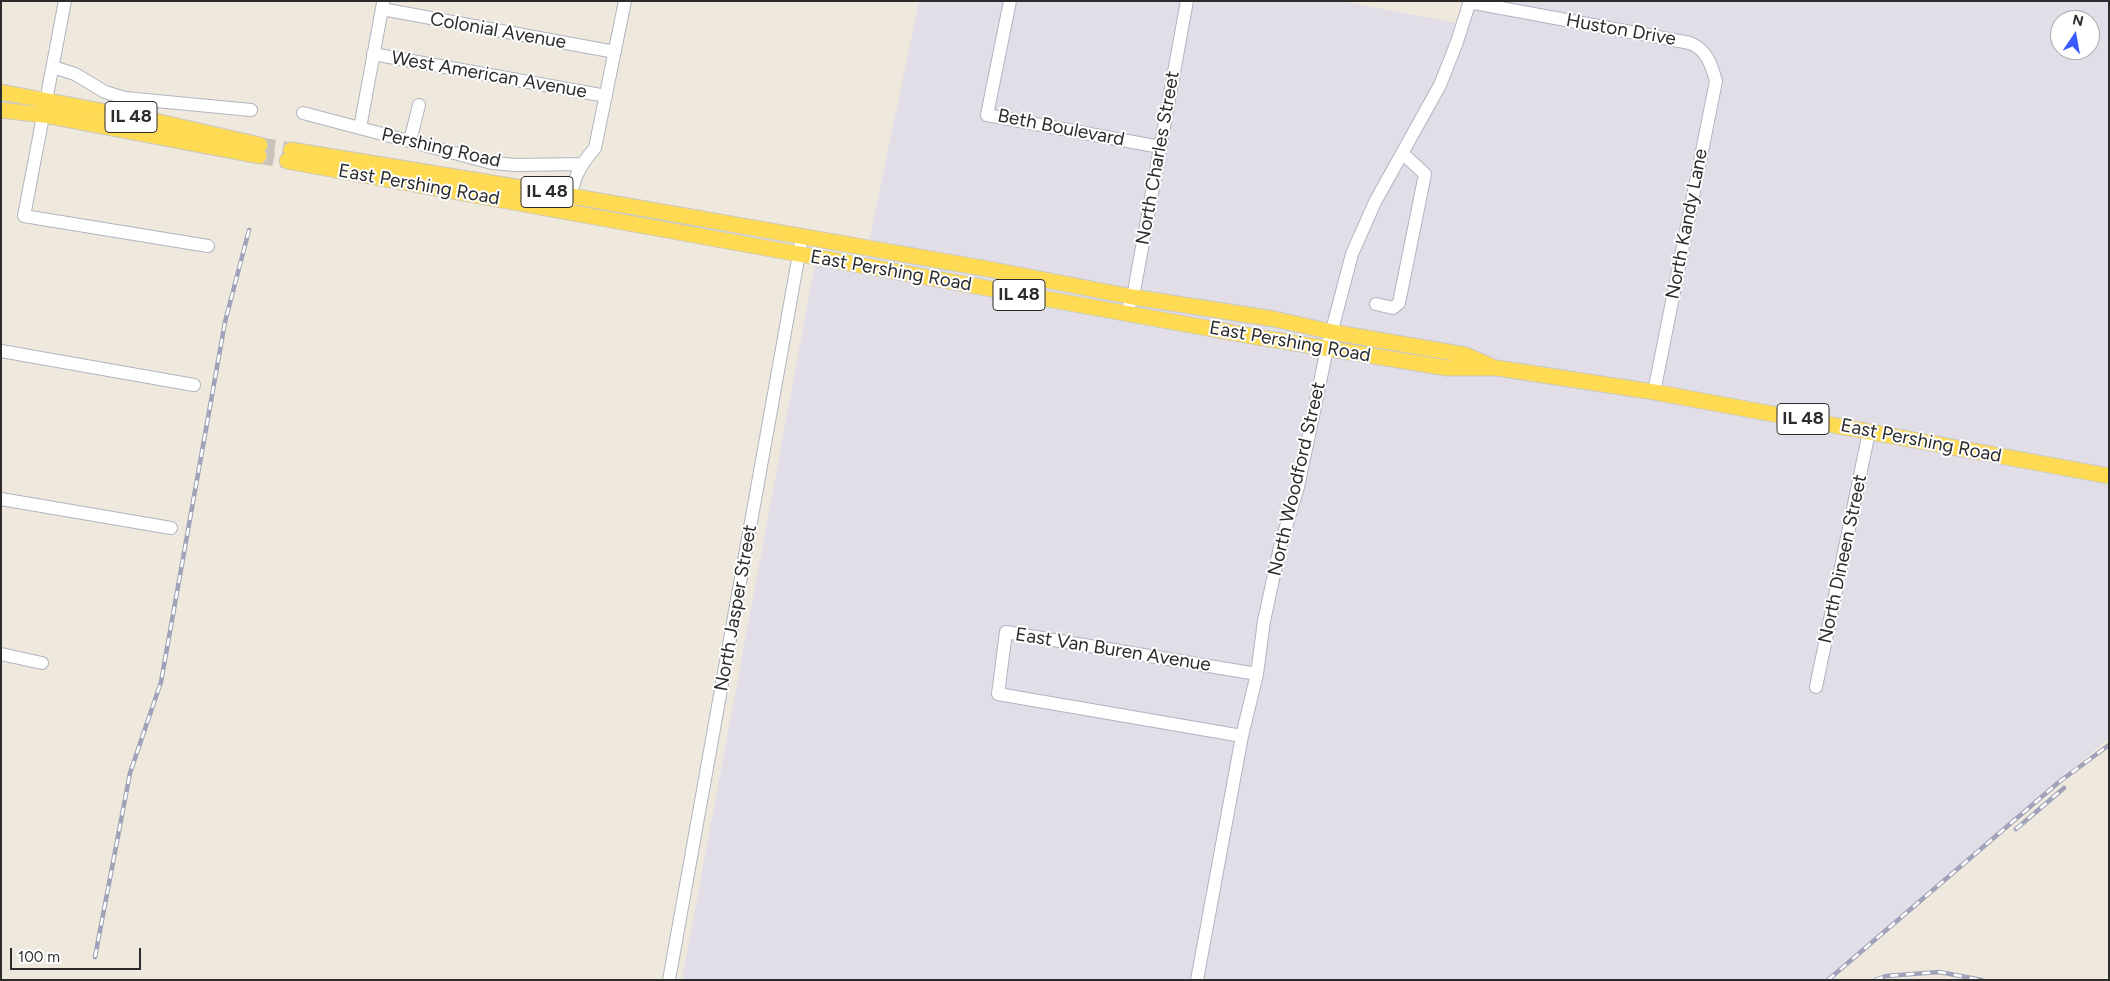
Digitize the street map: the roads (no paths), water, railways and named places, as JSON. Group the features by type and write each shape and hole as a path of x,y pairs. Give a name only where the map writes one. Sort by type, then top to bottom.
{"main road":[{"name":"IL 48","path":"1,92 46,100 259,150 1,110"},
{"name":"East Pershing Road","path":"1497,368 1466,355 1332,332 1274,319 1133,297 988,269 571,196 289,155 567,211 1125,314 1446,368 1497,368 1654,392 2109,476"}],"street":[{"path":"65,1 24,216 208,246"},
{"path":"567,211 575,177 581,164 595,148 625,1"},
{"name":"Beth Boulevard","path":"1010,1 987,114 1160,147"},
{"name":"North Charles Street","path":"1125,314 1133,297 1187,1"},
{"name":"Huston Drive","path":"1469,2 1683,42 1697,46 1708,57"},
{"name":"North Woodford Street","path":"1197,980 1242,736 1257,674 1264,621 1278,556 1298,487 1327,349 1352,254 1375,202 1440,85 1457,42 1469,2"},
{"path":"360,128 382,5"},
{"name":"Colonial Avenue","path":"382,5 614,52"},
{"name":"West American Avenue","path":"373,54 606,96"},
{"name":"North Kandy Lane","path":"1654,392 1716,81 1708,57"},
{"path":"53,67 75,74 105,92 125,98 251,110"},
{"path":"410,141 419,105"},
{"name":"Pershing Road","path":"303,113 492,163 516,165 581,164"},
{"path":"1376,304 1393,308 1399,303 1425,174 1402,153"},
{"name":"North Jasper Street","path":"669,980 802,237"},
{"path":"1,351 194,385"},
{"name":"North Dineen Street","path":"1816,687 1869,432"},
{"path":"1,499 172,528"},
{"name":"East Van Buren Avenue","path":"1242,736 998,694 1006,632 1257,674"},
{"path":"1,654 42,663"}],"tunnel":[{"path":"260,145 291,150"},
{"path":"259,156 287,161"}],"railway":[{"path":"95,957 130,773 161,682 225,322 249,230"},
{"path":"1828,980 2059,782 2109,745"},
{"path":"2016,829 2064,788"},
{"path":"1875,980 1886,976 1939,972 1982,980"}]}
